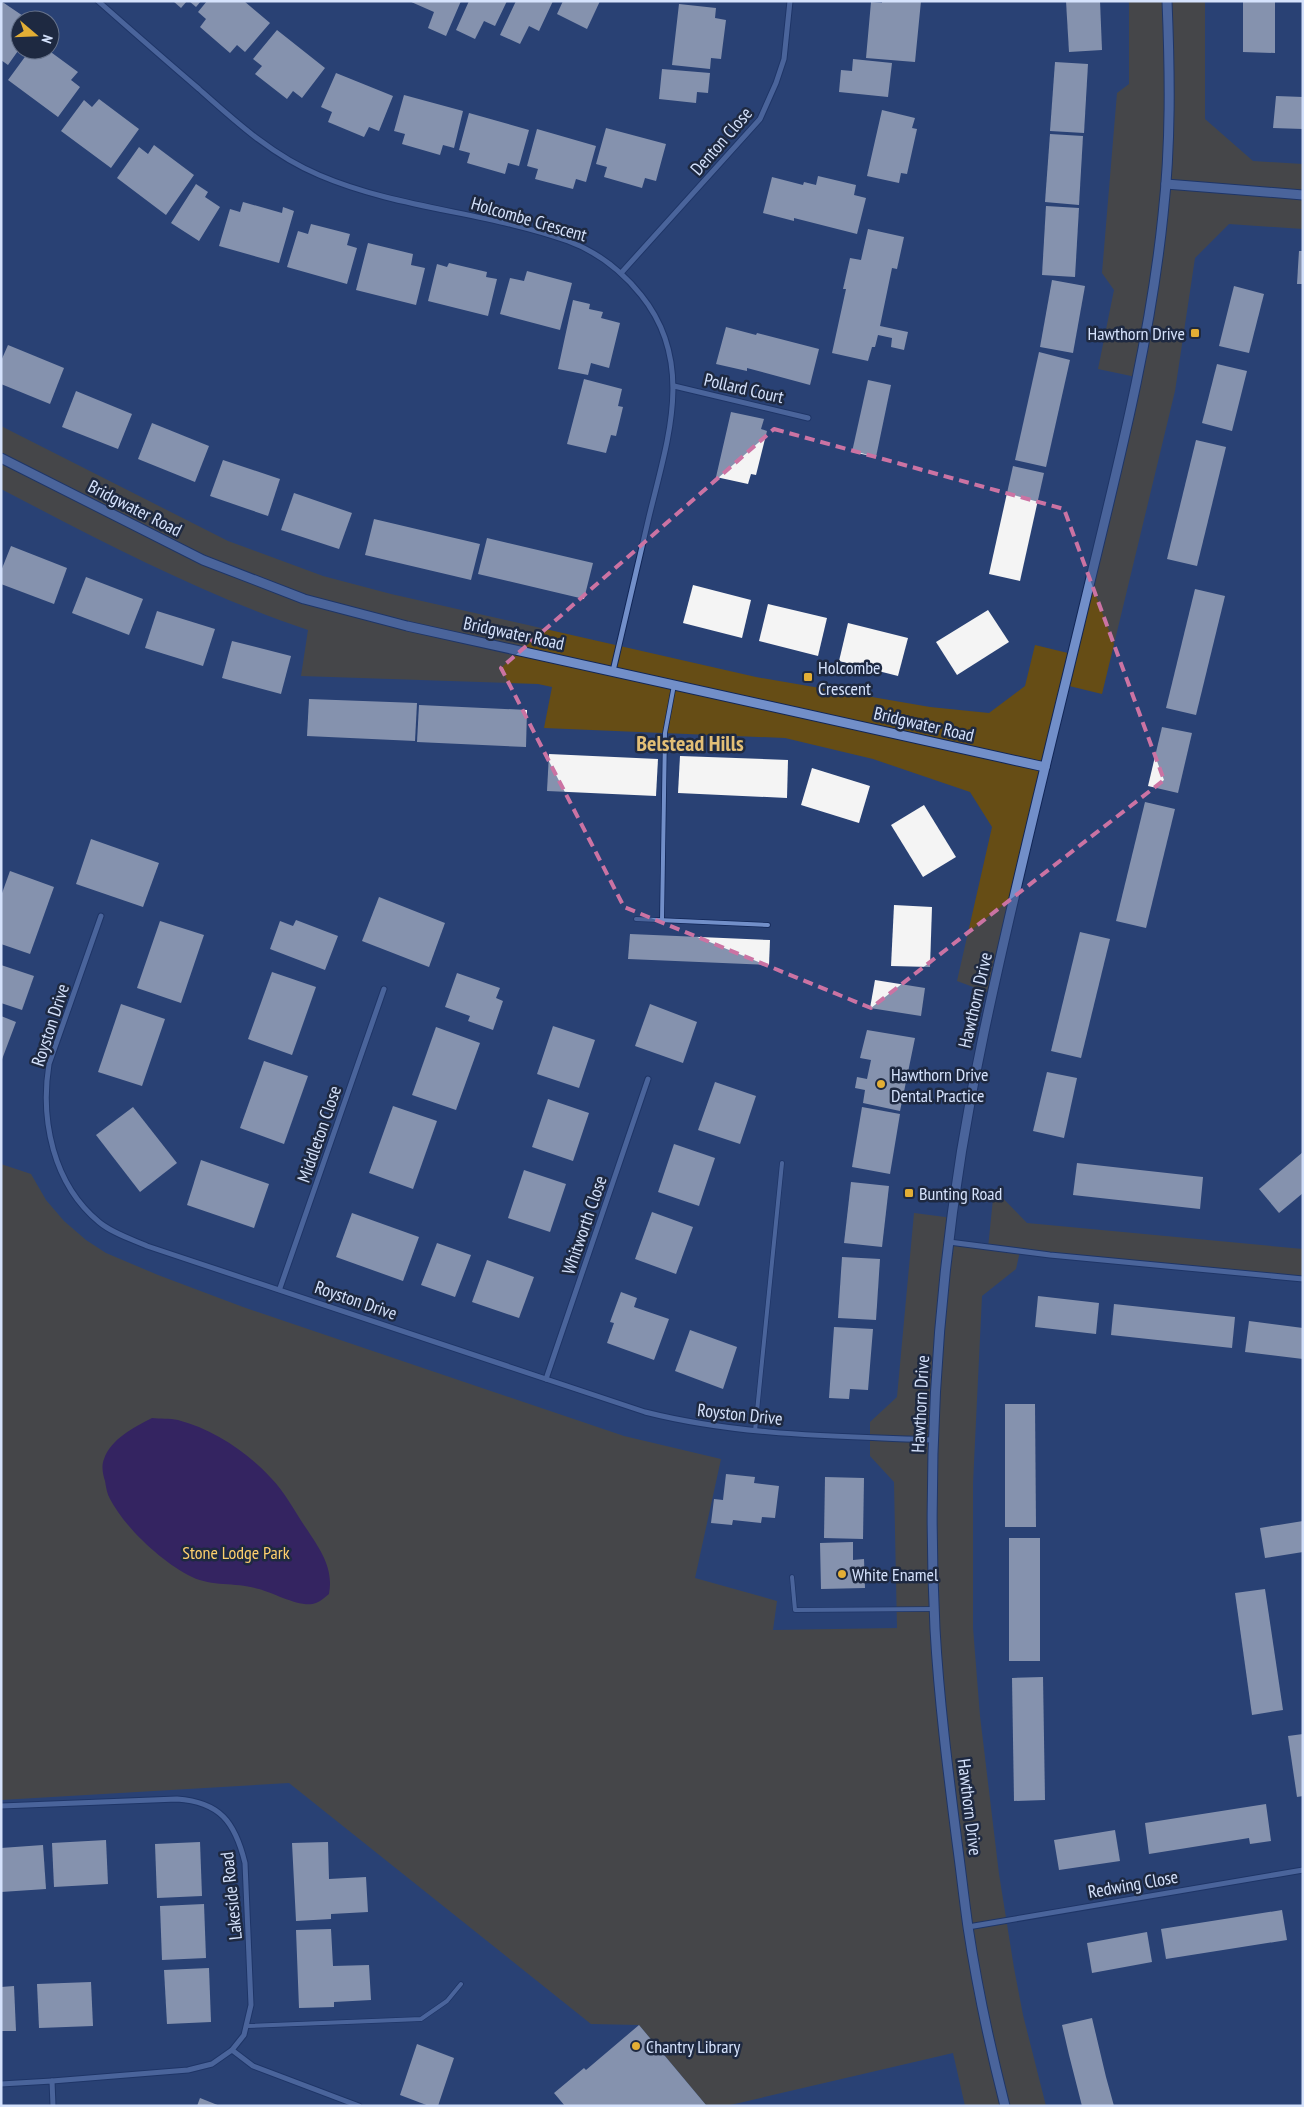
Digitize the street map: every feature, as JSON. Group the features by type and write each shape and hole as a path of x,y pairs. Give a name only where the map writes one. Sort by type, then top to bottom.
{"street":[{"name":"Holcombe Crescent","path":"98,1 246,131 293,162 344,185 568,241 604,259 622,272 648,302 663,331 673,368 674,386 670,424 613,671"},
{"name":"Denton Close","path":"622,272 760,118 784,60 790,1"},
{"name":"Hawthorn Drive","path":"1005,2106 968,1927 940,1700 934,1609 934,1440 940,1341 949,1242 982,1040 1123,443 1137,378 1159,250 1166,184 1170,111 1167,1"},
{"path":"1166,184 1303,195"},
{"name":"Pollard Court","path":"674,386 808,418"},
{"name":"Bridgwater Road","path":"1,458 203,560 304,599 407,626 1045,767"},
{"name":"Royston Drive","path":"101,916 50,1064 46,1083 48,1125 64,1179 75,1198 100,1223 147,1246 280,1288 606,1400 680,1420 713,1427 755,1431 934,1440"},
{"name":"Middleton Close","path":"280,1288 384,989"},
{"name":"Whitworth Close","path":"546,1379 648,1079"},
{"path":"949,1242 1050,1255 1303,1280"},
{"name":"Lakeside Road","path":"1,1806 176,1799 197,1802 216,1809 234,1828 245,1863 252,1990 247,2026 244,2034 232,2050 212,2064 188,2070 52,2082 1,2084"},
{"name":"Redwing Close","path":"968,1927 1303,1870"},
{"path":"232,2050 244,2060 260,2069 358,2106"},
{"path":"52,2082 53,2106"}],"lane":[{"path":"662,920 665,733 674,685"},
{"path":"636,919 768,925"},
{"path":"755,1431 782,1163"},
{"path":"792,1577 795,1610 934,1609"},
{"path":"247,2026 421,2019 447,2001 461,1984"}],"highlighted area":[{"path":"774,429 1064,509 1164,780 871,1008 624,907 501,668"}],"green space":[{"path":"1129,1 1205,1 1205,119 1253,161 1303,164 1303,229 1229,224 1195,258 1175,391 1102,694 1065,685 992,994 957,981 992,827 970,792 873,759 785,738 544,728 552,687 538,684 301,676 308,630 229,600 152,566 1,489 1,426 228,541 323,576 391,594 756,677 930,707 989,713 1025,686 1035,645 1072,654 1136,377 1098,369 1114,290 1102,273 1117,93 1129,84"},
{"name":"Stone Lodge Park","path":"1,1164 31,1174 46,1200 64,1221 86,1240 106,1253 158,1275 243,1307 624,1436 721,1459 695,1578 777,1601 773,1630 897,1628 894,1482 870,1456 870,1422 897,1397 914,1213 953,1218 949,1242 988,1248 994,1189 1027,1223 1303,1249 1303,1279 1020,1251 1016,1269 982,1296 973,1483 973,1628 980,1716 999,1874 1023,2015 1046,2106 965,2106 953,2053 726,2106 706,2105 639,2025 591,2024 289,1783 1,1800"}],"shaded area":[{"path":"152,1418 178,1420 204,1429 229,1443 262,1468 285,1496 321,1551 328,1567 329,1594 316,1603 303,1604 250,1587 200,1580 169,1563 146,1544 125,1521 110,1499 107,1493 103,1465 107,1452 112,1445 131,1430"}],"building":[{"path":"1,1 14,10 10,10 10,60 12,60 8,65 1,60"},
{"path":"173,1 187,1 181,8"},
{"path":"189,1 201,1 196,7"},
{"path":"207,1 244,1 270,23 245,52 237,45 230,53 200,27 206,19 198,12"},
{"path":"409,1 461,1 446,36 428,28 434,12"},
{"path":"469,1 507,1 495,26 484,21 475,39 456,30"},
{"path":"516,1 553,1 539,31 529,26 520,44 500,35"},
{"path":"563,1 600,1 587,29 557,14"},
{"path":"882,1 921,1 915,62 866,58 871,2 882,3"},
{"path":"1066,1 1100,1 1102,50 1069,52"},
{"path":"1243,1 1275,1 1275,53 1243,52"},
{"path":"679,4 716,8 715,18 726,20 721,59 711,58 710,69 672,65"},
{"path":"277,30 325,68 302,98 293,91 287,99 255,74 262,66 253,59"},
{"path":"60,59 78,72 71,80 80,87 58,117 8,80 23,60"},
{"path":"853,59 892,63 888,97 839,92 841,70 852,71"},
{"path":"1055,62 1088,64 1084,133 1050,131"},
{"path":"662,69 710,73 708,93 697,92 696,103 659,99"},
{"path":"336,73 393,96 379,131 369,127 364,137 328,122 332,112 321,107"},
{"path":"404,95 463,111 454,148 443,145 440,155 402,144 405,134 394,131"},
{"path":"1276,96 1303,97 1303,129 1273,128"},
{"path":"99,99 139,129 111,168 61,131 84,100 92,107"},
{"path":"882,110 915,118 912,128 917,129 907,174 901,173 899,183 867,176"},
{"path":"469,113 529,130 519,166 508,163 505,174 467,163 470,153 459,150"},
{"path":"606,128 666,144 656,181 645,178 642,188 604,177 607,167 596,164"},
{"path":"537,129 596,146 586,182 576,179 573,189 535,179 538,169 527,166"},
{"path":"1050,134 1083,136 1079,205 1045,202"},
{"path":"154,145 194,175 166,215 117,178 139,147 148,154"},
{"path":"818,176 856,185 854,195 866,198 857,234 794,218 794,221 763,213 772,177 803,185 804,182 816,185"},
{"path":"196,184 208,192 205,197 220,207 199,241 171,223"},
{"path":"243,202 282,213 283,207 294,211 279,263 219,246 230,209 240,212"},
{"path":"1046,206 1079,208 1075,277 1042,275"},
{"path":"311,224 350,234 347,245 357,248 347,284 287,267 298,231 308,234"},
{"path":"868,229 904,237 897,269 892,268 880,326 908,332 904,350 891,347 892,338 878,335 875,347 872,347 868,361 832,353 846,289 843,289 850,258 861,260"},
{"path":"368,243 413,254 411,265 425,268 416,305 356,290"},
{"path":"1299,251 1303,251 1303,284 1297,284"},
{"path":"449,263 487,272 486,277 497,279 488,316 428,301 437,264 447,267"},
{"path":"527,271 572,283 560,330 500,314 510,278 524,281"},
{"path":"1052,280 1085,286 1073,353 1040,347"},
{"path":"1234,286 1264,294 1249,353 1219,346"},
{"path":"573,300 590,304 589,309 603,312 601,318 620,323 609,368 591,363 588,375 558,369"},
{"path":"726,327 819,349 810,385 747,368 747,371 716,364"},
{"path":"8,345 64,368 50,404 1,384 1,361"},
{"path":"1039,352 1070,360 1046,467 1015,460"},
{"path":"1217,364 1247,371 1232,431 1202,423"},
{"path":"584,379 622,389 618,406 623,407 616,436 611,435 606,453 567,444"},
{"path":"868,380 891,385 876,457 852,452"},
{"path":"76,391 132,414 118,449 62,427"},
{"path":"731,412 764,419 761,429 767,431 756,475 751,474 748,484 716,477"},
{"path":"152,423 209,446 195,482 138,459"},
{"path":"1196,440 1226,447 1197,566 1167,559"},
{"path":"223,460 280,479 268,516 210,496"},
{"path":"1013,466 1044,473 1020,581 989,574"},
{"path":"294,493 352,513 339,549 281,530"},
{"path":"374,519 480,544 471,580 365,555"},
{"path":"487,538 593,563 584,599 478,574"},
{"path":"11,546 67,568 54,604 1,584 1,571"},
{"path":"86,577 143,599 129,635 72,613"},
{"path":"693,585 751,600 742,638 683,623"},
{"path":"1195,589 1225,596 1196,715 1166,708"},
{"path":"768,604 827,618 818,656 759,641"},
{"path":"988,610 1009,642 957,675 936,642"},
{"path":"157,611 215,629 203,666 145,648"},
{"path":"848,623 908,638 898,676 839,661"},
{"path":"232,641 291,656 281,694 222,678"},
{"path":"309,699 417,703 415,741 307,736"},
{"path":"419,705 527,710 526,747 417,742"},
{"path":"1162,727 1192,733 1178,793 1148,786"},
{"path":"549,754 658,759 656,796 547,791"},
{"path":"680,756 788,760 787,798 678,793"},
{"path":"812,768 870,786 859,823 801,805"},
{"path":"1145,802 1175,809 1146,928 1116,921"},
{"path":"924,805 956,857 923,877 891,825"},
{"path":"91,839 159,863 143,907 76,884"},
{"path":"10,871 54,887 30,954 1,944 1,896"},
{"path":"379,897 445,923 429,967 362,941"},
{"path":"894,905 932,907 930,967 891,966"},
{"path":"296,920 338,936 325,970 270,949 280,921 293,926"},
{"path":"160,921 204,935 181,1003 137,988"},
{"path":"1080,932 1110,939 1081,1058 1051,1051"},
{"path":"630,934 770,940 769,965 628,959"},
{"path":"1,965 34,976 22,1010 1,1003"},
{"path":"272,972 316,987 292,1055 248,1039"},
{"path":"457,973 500,988 496,998 503,1001 493,1030 468,1021 470,1016 445,1007"},
{"path":"875,980 925,988 921,1016 870,1008"},
{"path":"121,1004 165,1019 142,1086 98,1072"},
{"path":"650,1004 697,1022 683,1063 635,1046"},
{"path":"1,1016 16,1022 1,1062"},
{"path":"553,1026 595,1040 579,1088 537,1074"},
{"path":"436,1027 480,1043 456,1110 412,1095"},
{"path":"867,1030 915,1038 900,1111 863,1103 865,1090 855,1088 857,1077 867,1079 871,1060 860,1058"},
{"path":"264,1061 308,1076 284,1144 240,1128"},
{"path":"1047,1072 1077,1078 1064,1138 1033,1131"},
{"path":"715,1082 756,1096 740,1144 698,1130"},
{"path":"548,1099 589,1113 573,1161 532,1147"},
{"path":"393,1106 437,1121 413,1189 369,1173"},
{"path":"133,1107 177,1163 140,1192 96,1135"},
{"path":"862,1107 900,1114 890,1174 852,1167"},
{"path":"674,1144 715,1158 699,1206 658,1192"},
{"path":"1303,1152 1303,1193 1279,1213 1259,1189"},
{"path":"201,1160 269,1184 254,1228 187,1205"},
{"path":"1077,1163 1203,1177 1200,1209 1073,1195"},
{"path":"524,1170 566,1184 550,1232 508,1218"},
{"path":"851,1182 889,1186 882,1247 844,1243"},
{"path":"652,1212 693,1227 676,1274 635,1259"},
{"path":"352,1213 419,1237 403,1281 336,1257"},
{"path":"437,1243 471,1255 455,1297 421,1285"},
{"path":"842,1257 880,1259 876,1320 838,1318"},
{"path":"487,1260 534,1277 519,1318 472,1302"},
{"path":"621,1292 637,1298 634,1307 669,1319 654,1360 607,1343 614,1323 610,1322"},
{"path":"1038,1296 1099,1303 1096,1334 1035,1327"},
{"path":"1114,1304 1235,1317 1232,1348 1111,1335"},
{"path":"1249,1321 1303,1328 1303,1359 1245,1352"},
{"path":"834,1327 873,1329 868,1390 850,1389 849,1399 829,1398"},
{"path":"690,1330 737,1347 723,1389 675,1371"},
{"path":"1005,1404 1035,1404 1036,1527 1005,1527"},
{"path":"726,1474 755,1477 754,1483 779,1486 775,1518 762,1517 761,1523 733,1520 732,1525 711,1523 714,1499 723,1500"},
{"path":"825,1477 864,1478 863,1539 824,1538"},
{"path":"1303,1521 1303,1552 1265,1558 1260,1528"},
{"path":"1009,1538 1040,1538 1040,1661 1009,1661"},
{"name":"White Enamel","path":"853,1542 853,1560 864,1559 865,1588 821,1589 820,1543"},
{"path":"1265,1589 1283,1710 1252,1715 1235,1593"},
{"path":"1043,1677 1045,1800 1014,1801 1012,1678"},
{"path":"1303,1734 1303,1796 1297,1797 1288,1736"},
{"path":"1266,1804 1271,1841 1250,1844 1249,1838 1149,1854 1145,1823"},
{"path":"1115,1830 1120,1861 1059,1870 1054,1840"},
{"path":"106,1840 108,1884 54,1887 52,1843"},
{"path":"200,1842 202,1896 157,1898 155,1844"},
{"path":"328,1842 329,1879 366,1877 368,1912 331,1914 331,1919 296,1921 292,1843"},
{"path":"43,1845 46,1889 1,1892 1,1848"},
{"path":"204,1904 206,1958 162,1960 160,1906"},
{"path":"1282,1910 1287,1940 1166,1959 1161,1929"},
{"path":"331,1929 333,1966 369,1965 371,2000 334,2002 334,2007 299,2008 296,1930"},
{"path":"1147,1932 1152,1962 1092,1973 1087,1943"},
{"path":"209,1968 211,2022 167,2024 164,1970"},
{"path":"91,1982 93,2026 39,2028 37,1984"},
{"path":"14,1986 16,2031 1,2031 1,1987"},
{"path":"1092,2018 1114,2106 1082,2106 1069,2055 1062,2025"},
{"name":"Chantry Library","path":"639,2025 706,2105 565,2106 554,2093 584,2068 586,2070"},
{"path":"417,2044 454,2058 438,2106 429,2106 400,2095"},
{"path":"200,2098 220,2106 197,2106"}],"place":[{"name":"Hawthorn Drive","path":"1195,333"},
{"name":"Holcombe Crescent","path":"808,677"},
{"name":"Hawthorn Drive Dental Practice","path":"881,1084"},
{"name":"Bunting Road","path":"909,1193"},
{"name":"White Enamel","path":"842,1574"},
{"name":"Chantry Library","path":"636,2046"}],"district":[{"name":"Belstead Hills","path":"690,743"}]}
